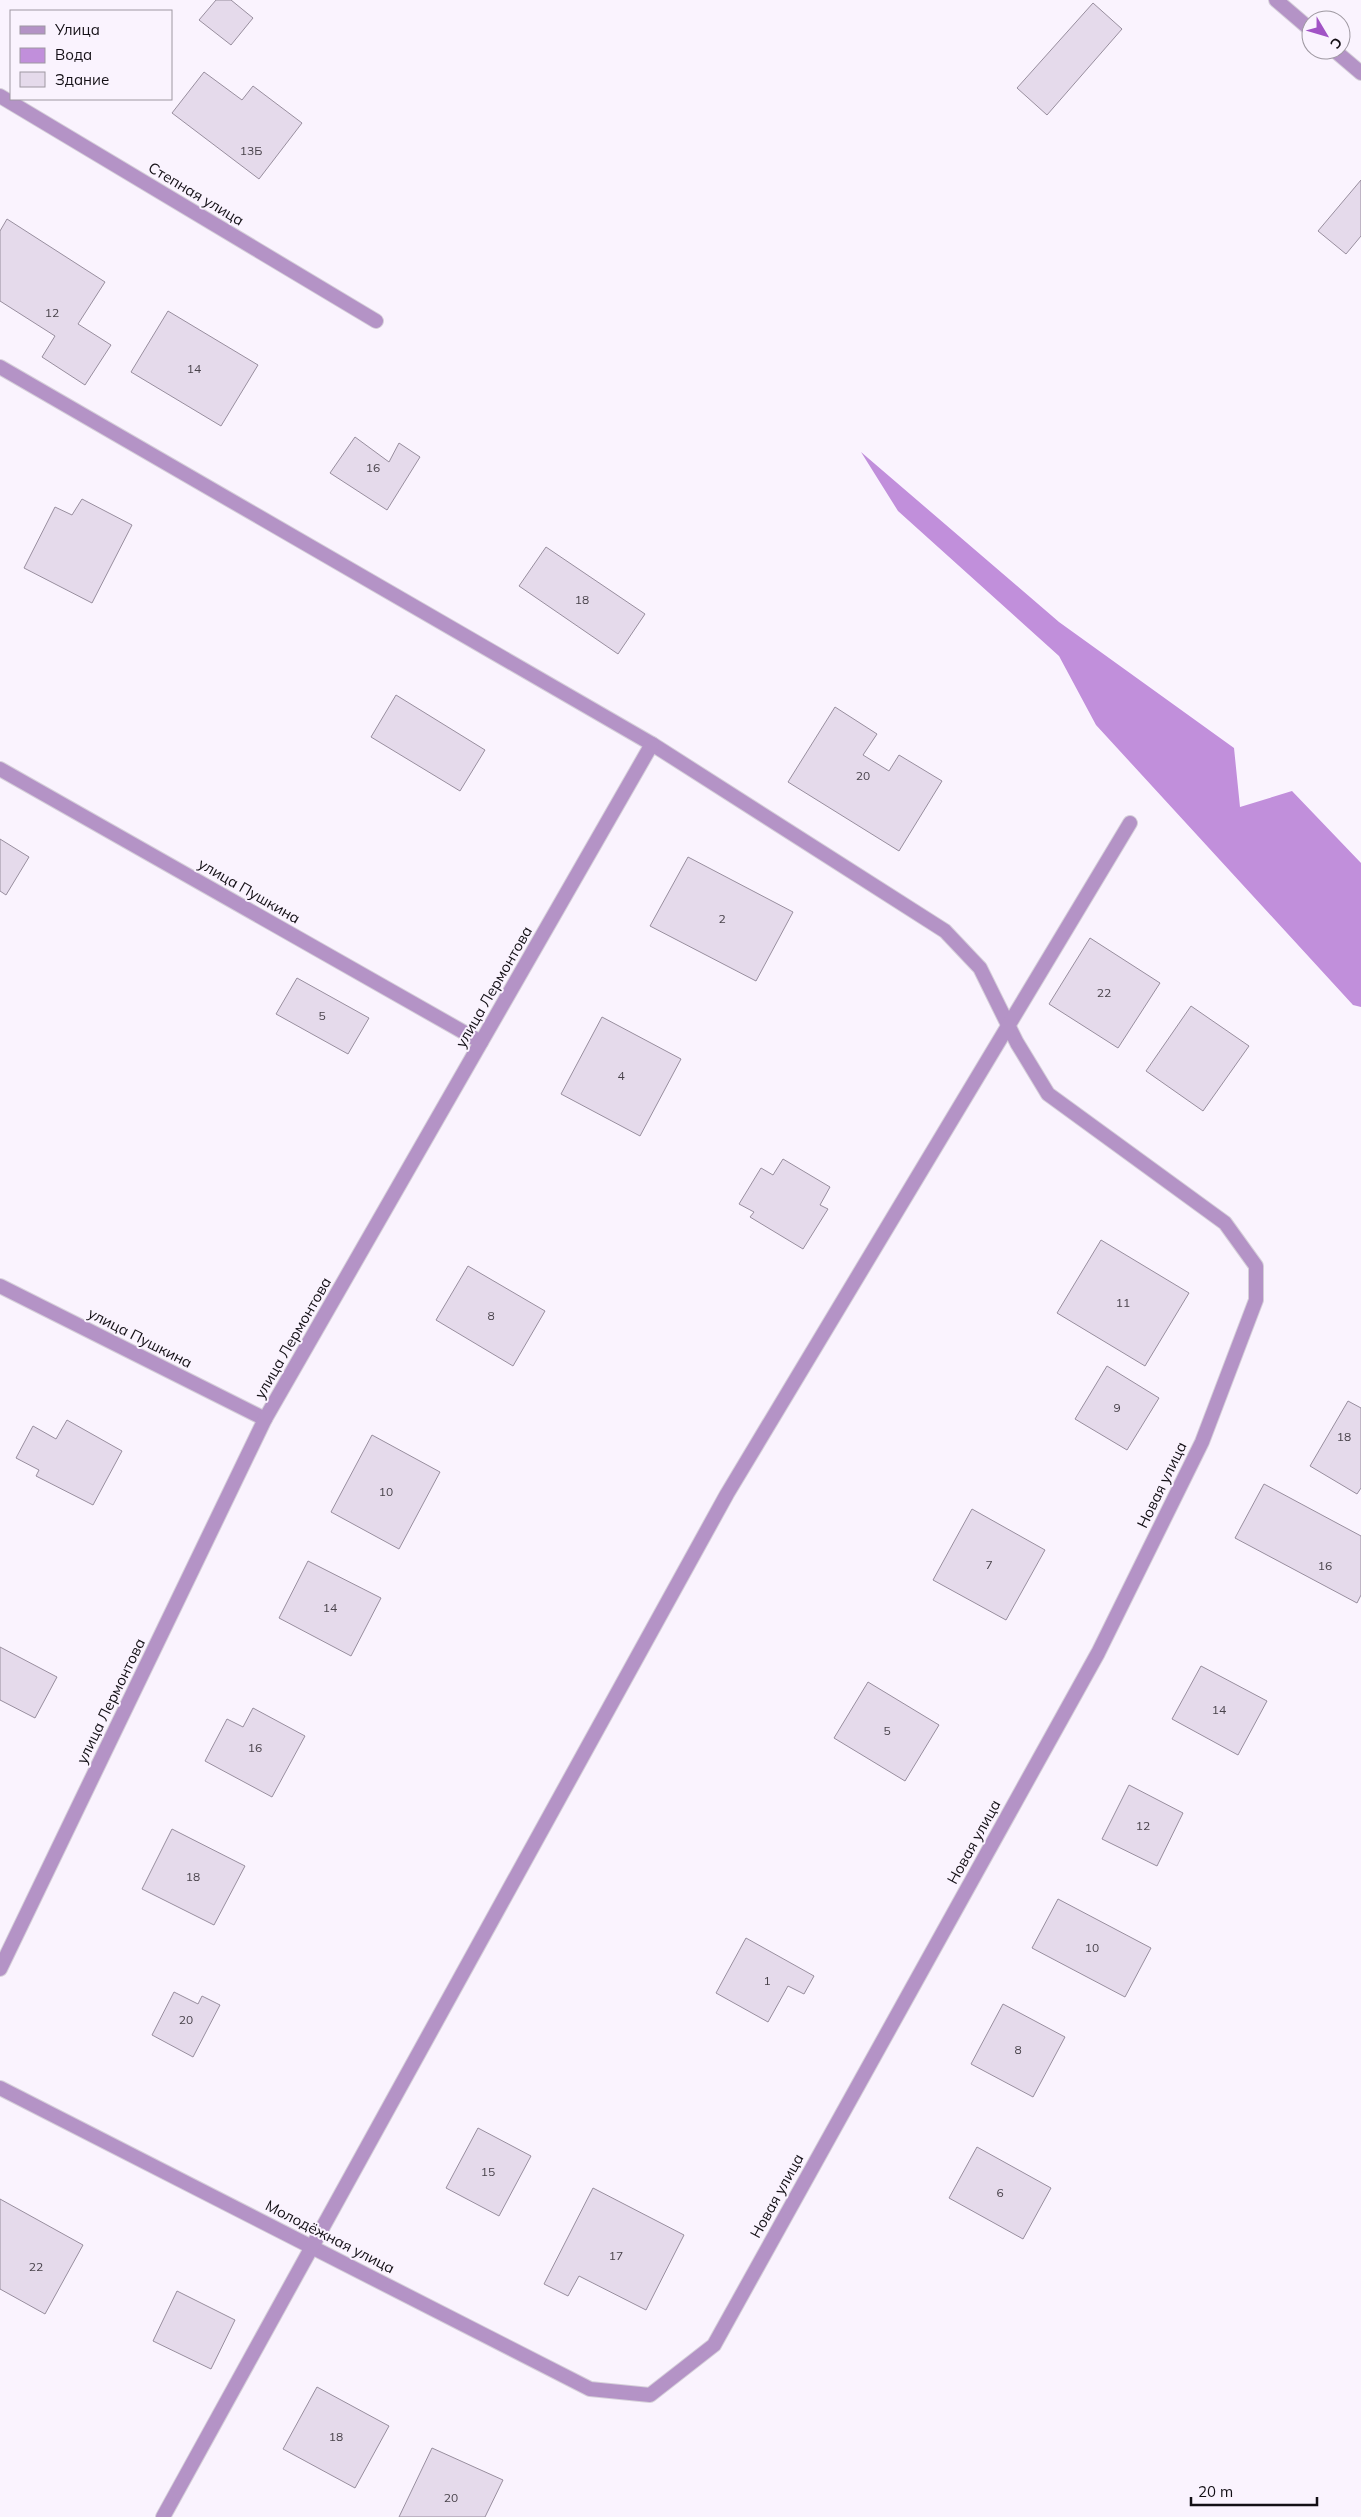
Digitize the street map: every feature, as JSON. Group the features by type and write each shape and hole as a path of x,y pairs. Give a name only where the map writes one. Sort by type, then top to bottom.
{"street":[{"path":"1276,0 1301,21"},
{"path":"1346,60 1361,73"},
{"name":"Степная улица","path":"0,96 376,321"},
{"path":"0,368 652,744 945,931 980,968 1008,1023"},
{"name":"улица Лермонтова","path":"0,1969 265,1419 652,744"},
{"name":"улица Пушкина","path":"0,769 481,1042"},
{"path":"163,2517 727,1494 1130,822"},
{"name":"Новая улица","path":"650,2395 714,2345 1098,1653 1202,1442 1256,1300 1256,1266 1225,1223 1048,1094 1017,1043 1008,1023"},
{"name":"улица Пушкина","path":"0,1286 265,1419"},
{"name":"Молодёжная улица","path":"0,2088 590,2390 650,2395"}],"water":[{"path":"861,452 1059,622 1234,748 1240,807 1292,791 1361,863 1361,1007 1353,1005 1096,725 1059,656 898,511"}],"building":[{"path":"216,0 231,0 253,18 231,45 199,20"},
{"path":"1093,3 1122,29 1047,115 1017,88"},
{"path":"204,72 242,100 253,86 302,123 259,179 172,113"},
{"path":"1361,180 1361,236 1346,254 1318,231"},
{"path":"7,219 105,282 78,324 111,345 85,385 42,357 55,336 0,301 0,231"},
{"path":"168,311 258,365 221,426 131,372"},
{"path":"355,437 389,462 399,443 420,457 387,510 330,473"},
{"path":"82,499 132,525 92,603 24,568 55,507 72,515"},
{"path":"546,547 645,614 618,654 519,586"},
{"path":"396,695 485,750 460,791 371,737"},
{"path":"835,707 877,734 863,755 889,771 899,755 942,781 899,851 788,782"},
{"path":"0,839 29,857 6,895 0,891"},
{"path":"688,857 793,912 756,981 650,926"},
{"path":"1090,938 1160,983 1118,1048 1049,1004"},
{"path":"297,978 369,1018 348,1054 276,1014"},
{"path":"1191,1006 1249,1046 1203,1111 1146,1071"},
{"path":"602,1017 681,1059 640,1136 561,1094"},
{"path":"783,1159 830,1187 820,1205 828,1209 803,1249 750,1217 754,1212 739,1204 761,1168 773,1175"},
{"path":"1101,1240 1189,1293 1145,1366 1057,1313"},
{"path":"468,1266 545,1311 513,1366 436,1320"},
{"path":"1107,1366 1159,1398 1127,1450 1075,1419"},
{"path":"1348,1401 1361,1408 1361,1488 1357,1494 1310,1466"},
{"path":"67,1420 122,1451 93,1505 36,1476 39,1470 16,1458 33,1426 56,1439"},
{"path":"372,1435 440,1472 399,1549 331,1512"},
{"path":"1264,1484 1361,1536 1361,1595 1357,1603 1235,1538"},
{"path":"972,1509 1045,1550 1006,1620 933,1580"},
{"path":"308,1561 381,1598 351,1656 279,1618"},
{"path":"0,1647 57,1677 35,1718 0,1700"},
{"path":"1201,1666 1267,1701 1238,1755 1172,1719"},
{"path":"868,1682 939,1725 905,1781 834,1738"},
{"path":"253,1708 305,1736 272,1797 205,1761 227,1719 243,1727"},
{"path":"1129,1785 1183,1813 1157,1866 1102,1839"},
{"path":"172,1829 245,1866 214,1925 142,1889"},
{"path":"1058,1899 1151,1948 1125,1997 1032,1948"},
{"path":"746,1938 814,1976 804,1994 788,1986 768,2022 716,1993"},
{"path":"174,1992 198,2004 202,1996 220,2005 193,2057 152,2035"},
{"path":"1003,2004 1065,2037 1033,2097 971,2064"},
{"path":"478,2128 531,2156 499,2216 446,2188"},
{"path":"977,2147 1051,2188 1023,2239 949,2198"},
{"path":"593,2188 684,2235 646,2310 579,2276 568,2296 544,2284"},
{"path":"0,2199 83,2245 45,2314 0,2289"},
{"path":"177,2291 235,2320 211,2369 153,2341"},
{"path":"317,2387 389,2426 355,2488 283,2449"},
{"path":"432,2448 503,2480 485,2517 399,2517"}]}
